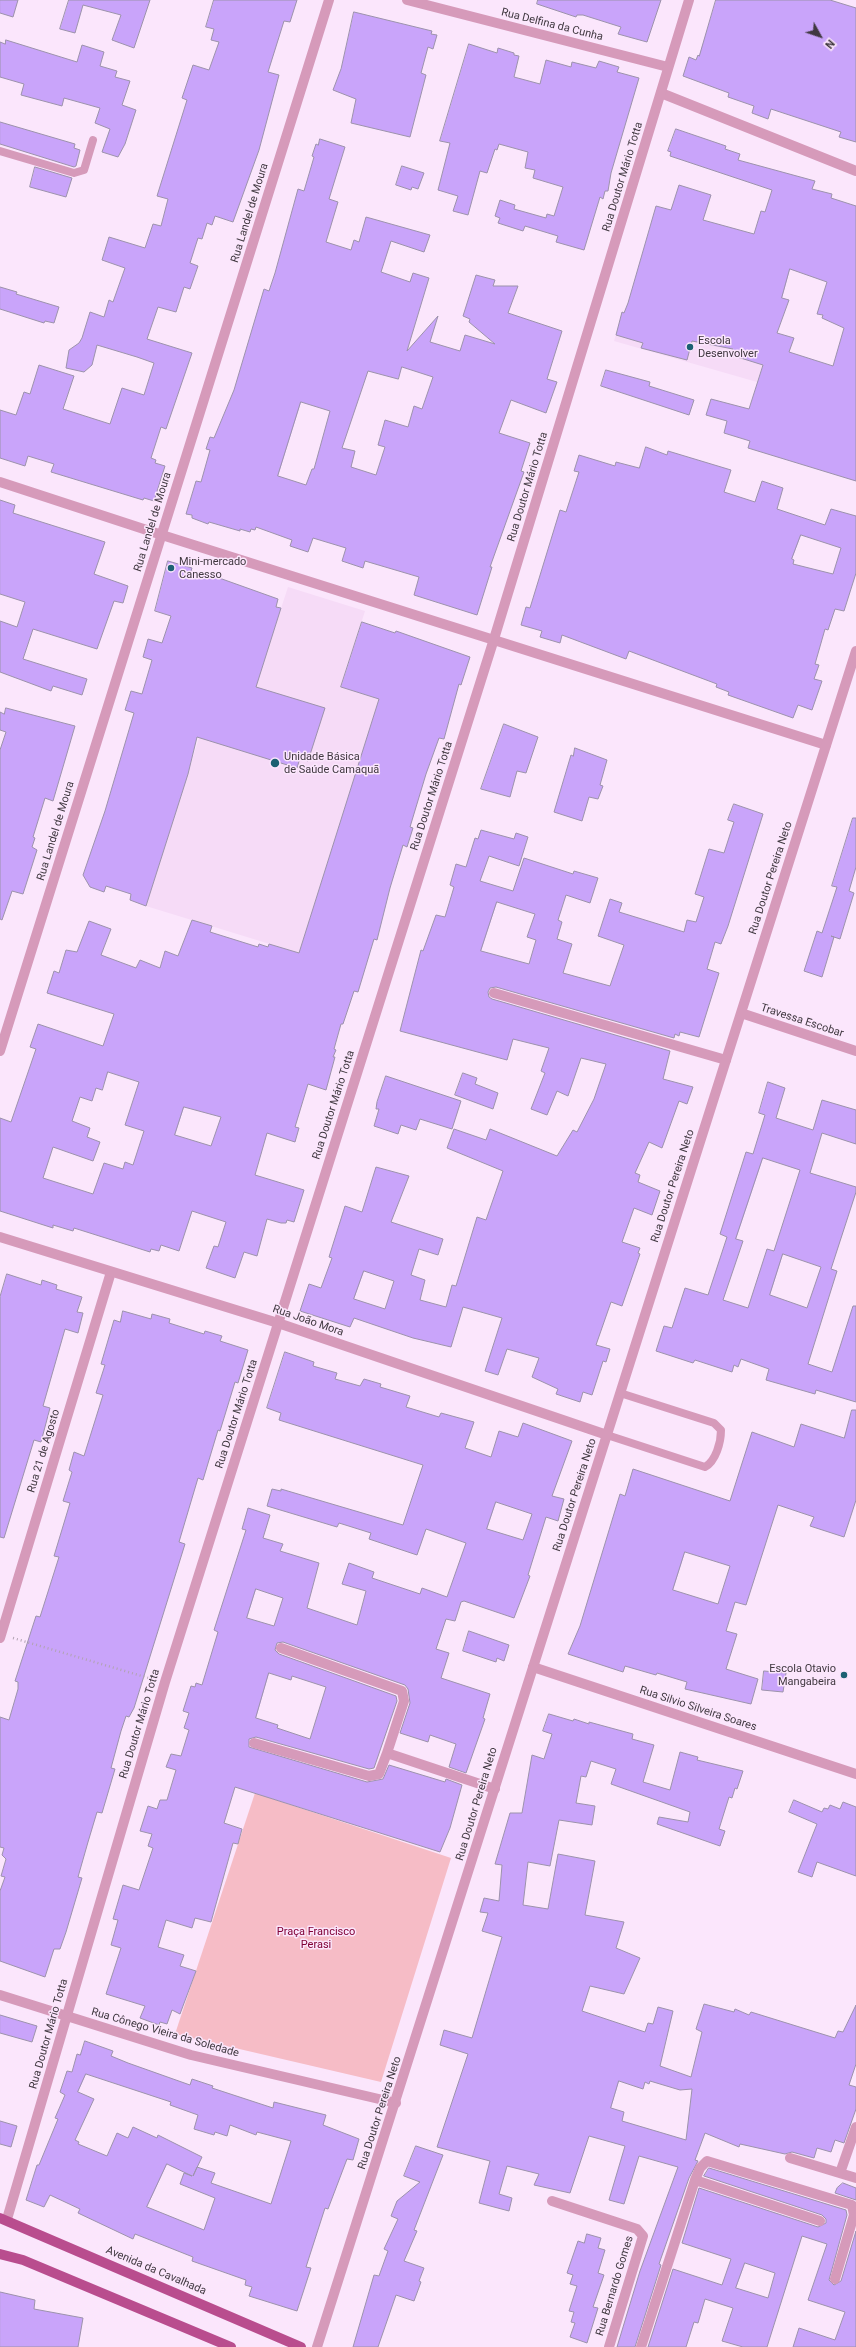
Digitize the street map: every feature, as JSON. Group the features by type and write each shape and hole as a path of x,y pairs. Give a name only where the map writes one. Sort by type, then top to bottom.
{"main road":[{"name":"Avenida da Cavalhada","path":"2,2220 301,2347"},
{"path":"0,2254 23,2260 231,2347"}],"street":[{"name":"Rua Landel de Moura","path":"0,1051 329,0"},
{"name":"Rua Delfina da Cunha","path":"407,0 668,67"},
{"name":"Rua Doutor Mário Totta","path":"2,2220 66,2016 165,1682 494,639 689,0"},
{"path":"661,93 856,171"},
{"path":"0,482 162,535 826,745"},
{"name":"Rua Doutor Pereira Neto","path":"317,2347 396,2103 856,651"},
{"path":"494,993 726,1060"},
{"name":"Travessa Escobar","path":"741,1013 856,1051"},
{"name":"Rua João Mora","path":"0,1238 278,1323 607,1435"},
{"name":"Rua 21 de Agosto","path":"1,1636 111,1272"},
{"path":"254,1743 369,1776 379,1774 404,1701 402,1691 281,1648"},
{"name":"Rua Silvio Silveira Soares","path":"533,1667 856,1774"},
{"path":"387,1753 494,1790"},
{"name":"Rua Cônego Vieira da Soledade","path":"0,1995 192,2055 396,2103"},
{"path":"840,2173 856,2127"},
{"path":"790,2158 856,2178"},
{"path":"641,2347 695,2180 703,2164 712,2162 852,2205 854,2215 835,2279"},
{"path":"695,2180 820,2221"},
{"name":"Rua Bernardo Gomes","path":"552,2201 637,2229 643,2236 609,2347"}],"lane":[{"path":"0,151 74,173 84,170 93,140"},
{"path":"607,1435 706,1467 713,1460 721,1436 721,1430 714,1423 620,1393"}],"path":[{"path":"1,1636 165,1682"}],"shaded area":[{"name":"Escola Desenvolver","path":"622,312 766,354 757,382 614,341"},
{"name":"Unidade Básica de Saúde Camaquã","path":"288,587 365,611 341,687 379,699 299,953 146,906 226,652 263,664"}],"green space":[{"name":"Praça Francisco Perasi","path":"255,1793 451,1858 381,2082 175,2034"}],"building":[{"path":"0,0 18,0 13,17 0,13"},
{"path":"69,0 150,0 134,48 112,40 121,15 83,5 75,33 60,29"},
{"path":"214,0 297,0 290,22 284,21 268,72 279,75 259,150 233,222 215,216 212,225 207,223 202,239 198,238 190,263 198,266 190,289 184,287 176,312 158,307 147,339 192,353 166,429 161,427 151,458 156,460 155,463 165,466 154,501 144,498 143,500 51,472 54,464 28,456 25,466 0,458 0,410 16,415 24,392 30,394 39,365 74,376 63,409 110,424 122,388 144,395 154,363 97,345 92,365 84,372 66,368 69,350 79,343 82,338 90,312 104,317 109,300 113,302 125,268 102,260 109,237 145,248 153,224 161,226 168,199 157,196 187,100 182,98 193,65 209,70 219,42 211,40 214,29 206,27"},
{"path":"538,0 661,0 647,42 618,34 621,27 583,15 577,15 576,17 537,4"},
{"path":"716,0 830,0 856,8 856,142 839,137 841,132 771,109 768,119 752,113 754,106 728,97 729,93 683,76 689,57 696,60 698,55 699,56"},
{"path":"354,12 432,31 431,34 437,35 433,49 428,47 421,73 426,75 410,137 351,123 356,99 333,90 341,69"},
{"path":"6,40 77,62 82,45 104,52 100,66 117,71 115,77 130,81 122,105 136,110 125,144 118,157 102,152 110,129 95,123 100,108 64,98 62,106 21,95 24,84 0,77 0,42 5,44"},
{"path":"469,44 497,53 498,48 514,53 514,55 519,56 514,77 540,84 546,60 571,67 572,62 596,68 599,61 619,67 617,72 639,78 611,173 608,191 605,191 603,199 600,197 584,250 556,242 558,236 525,226 523,231 498,223 500,218 495,216 500,200 515,205 514,209 546,218 547,214 554,216 563,187 533,178 535,170 525,168 528,152 499,144 497,150 495,149 487,173 480,171 468,215 453,211 458,196 438,190 450,143 440,141"},
{"path":"0,122 75,144 74,148 80,150 76,166 74,167 0,144"},
{"path":"676,129 726,146 725,149 740,154 738,160 815,181 812,189 832,194 831,198 856,206 856,481 748,448 750,441 724,433 727,421 706,415 711,399 749,409 763,365 731,355 733,349 692,341 687,360 641,348 643,343 616,335 622,312 624,313 628,303 656,206 671,210 679,185 711,195 703,220 754,234 761,211 765,212 772,190 670,156 671,152 668,151","holes":["790,269 827,282 817,314 823,315 822,318 844,328 833,366 789,352 794,338 777,333 789,300 782,298"]},
{"path":"320,139 345,147 329,199 338,202 326,242 351,250 354,240 359,242 366,217 430,235 424,252 391,241 381,272 410,282 413,273 429,278 407,351 438,316 430,342 460,351 465,335 495,344 469,322 470,319 463,316 476,275 495,280 493,286 518,286 508,313 562,331 547,379 557,382 546,413 511,400 499,433 530,443 521,471 524,472 490,567 492,567 477,615 414,595 419,577 365,561 363,568 342,561 346,548 313,538 308,552 290,546 292,540 256,527 255,530 251,529 250,532 240,529 240,531 209,522 208,524 192,518 192,515 186,514 196,481 201,482 210,450 206,449 210,437 214,438 234,390 264,289 269,291 298,189 304,191 314,157 312,156 316,144 318,145","holes":["402,367 433,377 422,409 414,406 408,427 385,420 378,445 385,447 376,475 351,467 355,451 342,448 368,371 398,379","301,402 330,411 314,469 312,469 306,485 278,476"]},
{"path":"402,166 424,173 418,189 412,187 411,190 396,185"},
{"path":"35,167 72,178 66,197 30,187"},
{"path":"0,287 17,292 16,294 59,307 54,323 45,321 44,323 0,309"},
{"path":"606,370 650,382 649,386 694,400 689,415 601,386"},
{"path":"646,447 667,455 668,451 731,470 724,492 755,502 762,481 783,488 777,509 825,525 831,509 856,516 856,573 844,611 835,609 828,630 825,629 815,664 819,665 814,679 822,681 812,710 798,705 793,718 728,695 729,692 716,687 717,684 629,651 626,659 562,635 560,643 540,637 542,631 521,625 526,607 530,608 560,510 566,512 579,472 574,471 579,455 615,466 616,462 639,468","holes":["801,535 841,548 833,574 793,564 794,560 792,559"]},
{"path":"0,500 15,505 13,513 105,542 94,574 128,586 123,603 114,601 97,649 33,629 23,659 87,679 82,695 53,686 51,691 0,672 0,621 17,627 25,602 0,594"},
{"path":"168,561 192,568 191,571 222,579 278,599 276,607 281,608 256,687 325,708 308,761 300,758 297,768 197,737 188,774 146,906 130,900 131,894 106,886 104,892 90,887 83,875 105,811 134,713 125,710 131,691 142,694 152,660 143,657 148,639 162,643 171,616 155,611"},
{"path":"362,622 395,633 396,631 470,657 461,685 459,684 444,739 439,738 426,774 410,827 413,828 407,847 403,845 377,940 374,939 358,992 354,991 343,1024 341,1024 334,1049 336,1050 333,1057 335,1057 326,1090 308,1084 295,1127 299,1128 295,1142 267,1133 255,1175 304,1190 294,1222 287,1220 286,1223 281,1223 267,1219 257,1256 244,1252 235,1278 206,1268 214,1246 218,1247 226,1222 192,1211 179,1251 161,1245 159,1251 151,1249 150,1252 74,1228 73,1231 53,1225 53,1228 0,1211 0,1118 11,1122 36,1049 30,1047 38,1024 103,1046 114,1014 47,993 54,971 59,973 66,950 77,952 89,921 111,929 101,955 136,968 140,960 160,968 165,951 178,956 192,920 212,926 210,932 258,947 259,944 268,947 269,944 299,953 379,699 341,687","holes":["108,1072 139,1082 125,1125 144,1131 133,1165 125,1162 123,1169 104,1163 93,1194 43,1178 53,1147 93,1161 100,1142 87,1137 90,1128 72,1121 80,1097 92,1101 96,1088 102,1090","184,1107 221,1117 211,1146 175,1135"]},
{"path":"6,708 75,726 53,801 45,798 33,837 35,838 32,847 37,850 23,894 12,891 2,920 0,919 0,750 6,732 0,730 0,712 4,714"},
{"path":"504,724 538,737 526,773 517,771 510,797 481,789"},
{"path":"575,748 607,760 600,785 603,786 598,799 589,797 582,821 554,812 571,755 573,756"},
{"path":"734,804 763,814 728,926 721,944 715,942 707,969 719,973 699,1037 680,1032 679,1036 675,1034 674,1038 496,987 490,988 488,992 489,997 492,999 670,1051 663,1079 693,1087 687,1104 679,1101 662,1148 649,1142 635,1173 640,1175 638,1182 660,1191 652,1215 634,1208 622,1242 640,1248 638,1253 640,1254 622,1306 611,1302 596,1345 610,1349 606,1362 603,1361 592,1395 583,1392 580,1402 556,1394 558,1389 532,1377 539,1358 507,1349 498,1375 485,1371 502,1318 463,1307 451,1347 413,1338 354,1318 350,1327 300,1311 309,1284 321,1288 332,1258 329,1257 345,1206 362,1212 376,1167 409,1176 391,1222 443,1239 438,1255 419,1249 411,1275 425,1280 420,1300 446,1307 452,1285 456,1286 477,1217 486,1220 503,1171 447,1148 454,1129 486,1140 490,1129 557,1156 573,1130 577,1132 594,1099 606,1064 581,1058 568,1096 557,1091 547,1115 531,1109 545,1073 541,1071 549,1048 513,1039 507,1060 400,1031 421,950 423,951 436,915 445,917 454,887 450,885 456,864 466,867 475,838 478,839 481,830 514,839 516,833 528,837 519,866 489,856 480,881 513,891 524,858 573,874 574,871 598,878 590,903 566,895 558,920 562,922 557,939 572,944 563,973 610,986 624,945 598,936 610,899 622,903 619,912 684,932 687,920 696,922 704,897 695,894 709,849 724,853 734,822 728,820","holes":["497,902 535,914 527,937 536,940 529,964 481,951","364,1271 394,1281 385,1309 354,1299"]},
{"path":"853,818 856,818 856,867 849,891 854,893 840,939 834,937 822,977 804,971 817,931 822,933 837,887 832,886"},
{"path":"463,1073 477,1078 475,1084 498,1093 493,1109 455,1095"},
{"path":"386,1076 461,1101 452,1129 420,1119 416,1130 401,1125 398,1134 374,1126 379,1109 376,1109 377,1102"},
{"path":"768,1082 785,1088 776,1118 813,1130 822,1100 856,1110 856,1144 822,1133 810,1173 856,1187 856,1192 831,1269 837,1271 808,1364 832,1372 853,1306 856,1306 856,1402 816,1390 815,1394 766,1380 769,1369 741,1359 738,1367 734,1365 732,1372 695,1360 693,1363 656,1351 664,1326 672,1328 685,1288 708,1295 727,1237 720,1234 746,1152 753,1154 765,1115 759,1113","holes":["763,1158 800,1170 774,1251 767,1249 748,1308 723,1300 743,1241 736,1239","783,1254 821,1267 807,1308 770,1295"]},
{"path":"7,1274 41,1285 42,1280 57,1285 56,1289 82,1297 77,1312 83,1313 78,1333 65,1329 43,1406 50,1408 41,1442 34,1440 4,1538 0,1537 0,1297"},
{"path":"123,1311 151,1319 152,1314 170,1319 169,1323 204,1334 205,1331 222,1336 220,1341 248,1350 238,1383 235,1382 220,1431 218,1430 203,1480 198,1478 179,1542 185,1544 134,1708 129,1717 126,1716 121,1731 111,1768 115,1769 102,1813 97,1812 78,1877 82,1878 66,1932 60,1949 54,1949 45,1977 0,1961 0,1891 5,1877 1,1876 6,1859 2,1855 4,1848 0,1847 0,1717 9,1720 18,1689 18,1682 15,1681 36,1616 40,1617 59,1557 54,1556 70,1503 63,1501 72,1472 69,1470 74,1452 84,1456 103,1395 96,1393 105,1365 101,1364 114,1320 120,1322"},
{"path":"285,1352 314,1362 313,1366 337,1373 335,1379 360,1386 364,1379 381,1384 380,1387 410,1396 406,1407 439,1417 441,1413 474,1422 465,1448 491,1457 499,1431 518,1437 523,1423 572,1441 552,1496 564,1499 558,1521 546,1517 528,1575 530,1576 514,1618 464,1601 461,1602 455,1621 446,1619 436,1649 449,1653 441,1678 490,1694 483,1718 485,1719 466,1773 449,1767 456,1744 430,1735 428,1742 400,1733 410,1703 408,1689 405,1685 283,1642 277,1643 275,1650 279,1654 396,1696 397,1701 374,1768 369,1769 256,1737 249,1739 249,1747 367,1782 383,1779 389,1765 445,1782 446,1779 462,1785 450,1828 440,1852 235,1787 224,1823 242,1829 238,1844 233,1843 211,1922 195,1918 192,1928 166,1920 158,1947 184,1955 180,1966 196,1971 180,2014 172,2010 167,2024 160,2022 159,2025 140,2018 145,2006 106,1994 121,1948 111,1945 118,1920 113,1919 123,1885 139,1890 153,1848 148,1846 152,1834 140,1831 148,1806 157,1809 160,1800 167,1800 176,1770 166,1767 171,1754 181,1756 189,1730 184,1728 189,1713 183,1711 191,1686 195,1687 196,1683 202,1685 218,1632 214,1630 246,1530 242,1529 248,1508 270,1515 263,1538 283,1544 280,1551 319,1563 307,1608 357,1625 366,1591 342,1584 349,1563 374,1572 372,1578 420,1594 422,1588 447,1597 466,1543 426,1529 417,1555 369,1539 371,1533 339,1523 337,1527 267,1506 272,1489 281,1491 281,1489 403,1525 423,1465 279,1420 281,1413 267,1408","holes":["496,1502 532,1514 523,1540 487,1529","256,1589 283,1598 274,1626 247,1618","269,1673 291,1680 292,1676 326,1687 310,1739 277,1728 278,1725 256,1718"]},
{"path":"852,1410 856,1410 856,1500 844,1537 810,1526 814,1517 778,1505 746,1605 735,1602 726,1631 737,1634 726,1669 758,1679 751,1704 685,1689 687,1682 657,1673 656,1675 625,1666 623,1672 568,1654 580,1626 620,1494 625,1496 633,1469 730,1501 752,1432 794,1447 801,1424 844,1438","holes":["685,1552 730,1566 718,1604 673,1590"]},
{"path":"469,1631 509,1645 504,1661 497,1658 496,1662 463,1651"},
{"path":"764,1671 786,1673 783,1692 762,1690"},
{"path":"549,1714 573,1721 574,1719 589,1724 589,1722 633,1734 632,1739 654,1745 643,1782 670,1790 680,1752 698,1757 697,1760 743,1771 737,1789 735,1788 732,1798 729,1797 719,1829 725,1831 720,1846 657,1824 659,1817 688,1822 690,1812 611,1784 616,1769 591,1761 586,1777 581,1776 576,1803 595,1806 592,1825 559,1820 550,1866 528,1862 523,1905 548,1909 558,1854 595,1861 585,1915 624,1922 616,1948 640,1958 624,1994 590,1986 582,2011 645,2032 648,2023 653,2024 658,2007 673,2011 660,2066 691,2077 702,2032 696,2029 704,2004 734,2012 735,2009 749,2015 751,2012 835,2038 838,2031 843,2032 856,2005 856,2064 849,2085 856,2087 856,2109 844,2143 835,2140 831,2152 817,2148 814,2158 792,2152 785,2154 740,2144 739,2147 705,2133 695,2160 698,2161 689,2178 659,2264 661,2265 635,2347 617,2347 640,2271 678,2167 639,2156 624,2204 609,2200 625,2146 589,2136 570,2193 534,2185 539,2174 507,2166 499,2194 512,2198 509,2211 479,2203 490,2161 437,2147 468,2054 440,2045 444,2030 472,2038 502,1937 482,1931 488,1913 480,1912 484,1898 499,1901 502,1865 495,1864 510,1813 522,1813 532,1755 544,1759 552,1734 543,1731","holes":["619,2081 643,2089 645,2082 649,2084 650,2081 680,2090 692,2089 686,2140 622,2121 624,2112 611,2108"]},
{"path":"794,1800 822,1812 824,1808 828,1809 830,1805 840,1809 843,1802 856,1807 856,1876 817,1862 812,1877 798,1872 817,1824 789,1812"},
{"path":"0,2015 37,2026 32,2042 0,2033"},
{"path":"85,2041 113,2051 111,2056 190,2085 192,2079 213,2086 212,2088 273,2108 274,2102 326,2115 323,2125 359,2139 353,2160 347,2159 328,2209 325,2208 306,2267 311,2268 297,2311 249,2296 252,2287 245,2285 246,2280 192,2261 193,2257 135,2234 133,2239 78,2213 80,2209 50,2195 44,2207 26,2200 37,2165 39,2165 58,2119 55,2118 65,2095 60,2092 67,2071 72,2072 77,2054 80,2055","holes":["86,2074 171,2102 170,2105 198,2115 194,2129 214,2135 215,2132 227,2136 230,2125 256,2135 257,2132 291,2141 271,2204 211,2183 215,2173 197,2167 202,2157 158,2135 157,2138 133,2127 128,2138 117,2133 107,2156 78,2144 79,2142 75,2140 94,2099 78,2092","167,2164 192,2176 184,2173 180,2184 215,2198 204,2230 147,2207"]},
{"path":"0,2121 17,2126 11,2147 0,2144"},
{"path":"416,2146 443,2155 414,2230 417,2231 404,2261 424,2268 419,2281 421,2282 414,2301 396,2295 378,2347 353,2347 374,2275 379,2276 388,2251 384,2249 398,2219 391,2216 397,2201 420,2182 404,2176"},
{"path":"709,2168 846,2210 847,2215 829,2280 834,2285 841,2281 856,2231 856,2347 793,2347 799,2328 835,2340 845,2312 808,2300 827,2244 802,2236 767,2347 743,2347 722,2341 733,2308 705,2299 698,2323 694,2322 686,2347 648,2347 673,2269 722,2285 731,2259 682,2243 699,2188 818,2227 826,2223 826,2219 822,2215 704,2176","holes":["745,2263 775,2273 768,2298 736,2288"]},
{"path":"843,2183 856,2188 856,2200 835,2193 837,2188"},
{"path":"587,2234 601,2238 598,2248 605,2250 598,2273 604,2275 593,2307 598,2308 587,2343 570,2337 575,2323 571,2322 574,2312 569,2311 577,2286 570,2284 573,2275 567,2273 578,2241 584,2243"},
{"path":"0,2292 35,2300 34,2309 83,2318 78,2347 0,2347"}],"place":[{"name":"Escola Desenvolver","path":"690,347"},
{"name":"Mini-mercado Canesso","path":"171,568"},
{"name":"Unidade Básica de Saúde Camaquã","path":"275,763"},
{"name":"Escola Otavio Mangabeira","path":"844,1675"}]}
